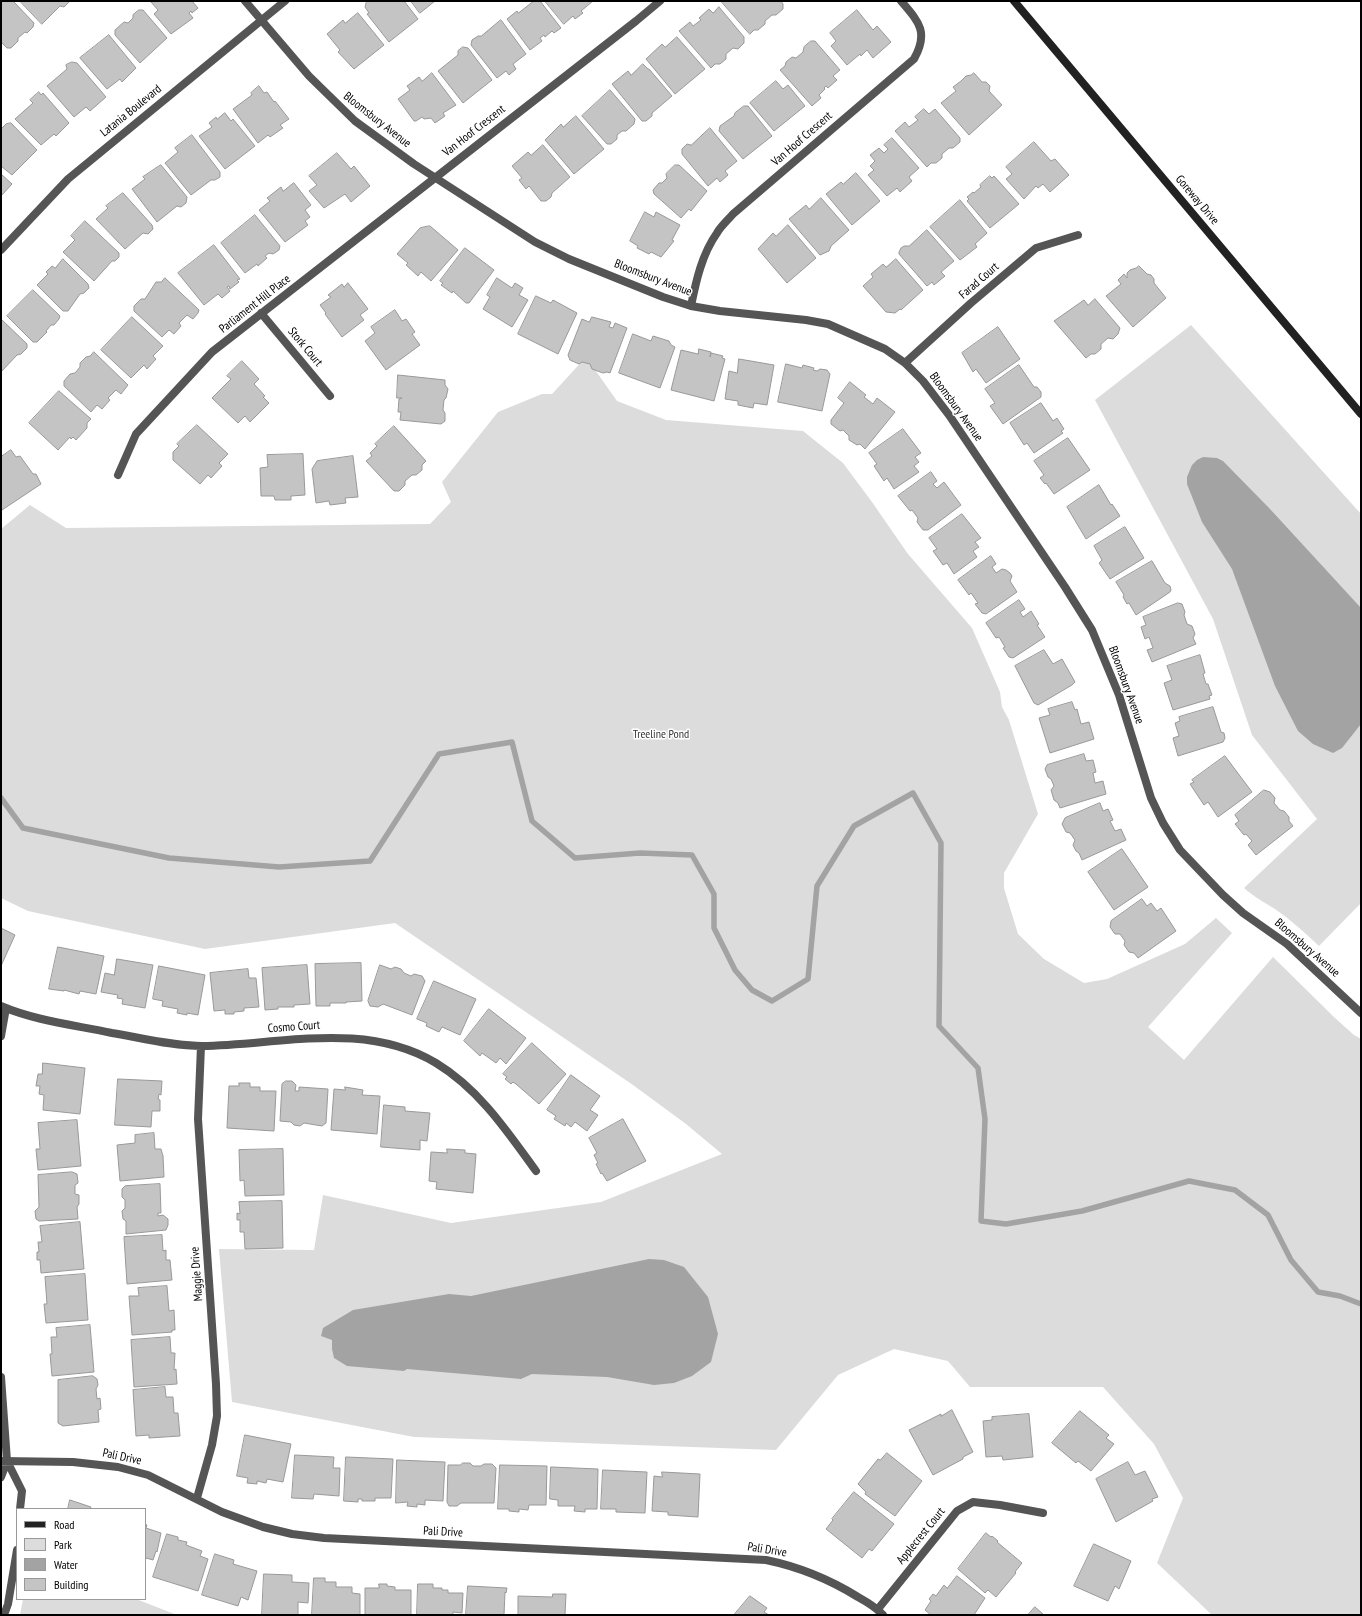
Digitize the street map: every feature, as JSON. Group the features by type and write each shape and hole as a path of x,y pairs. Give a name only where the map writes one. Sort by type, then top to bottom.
{"street":[{"name":"Bloomsbury Avenue","path":"245,1 309,76 346,114 414,164 509,226 552,251 663,297 690,306 828,324 885,349 905,363 923,381 949,415 1069,593 1092,630 1119,695 1151,798 1163,823 1180,850 1223,896 1243,913 1287,944 1361,1013"},
{"name":"Latania Boulevard","path":"1,250 68,179 285,1"},
{"name":"Van Hoof Crescent","path":"435,177 660,1"},
{"name":"Van Hoof Crescent","path":"690,306 705,254 717,233 733,214 914,59 920,48 922,37 920,26 901,1"},
{"name":"Goreway Drive","path":"1014,1 1361,414"},
{"name":"Parliament Hill Place","path":"118,475 136,434 212,352 435,177"},
{"name":"Farad Court","path":"905,363 971,303 1036,248 1078,235"},
{"name":"Stork Court","path":"261,313 330,396"},
{"path":"1,1036 4,1007"},
{"name":"Cosmo Court","path":"4,1007 38,1018 168,1043 201,1046 330,1037 359,1039 406,1049 435,1062 467,1086 488,1107 536,1171"},
{"name":"Maggie Drive","path":"197,1498 212,1445 216,1416 216,1384 198,1119 201,1046"},
{"path":"1,1377 4,1461 1,1477"},
{"path":"4,1461 22,1491 20,1508"},
{"name":"Pali Drive","path":"4,1461 74,1462 118,1467 148,1475 197,1498 222,1512 263,1527 292,1534 324,1538 766,1560 808,1571 838,1584 880,1612"},
{"name":"Applecrest Court","path":"880,1612 957,1511 973,1502 1000,1504 1043,1512"},
{"path":"4,1615 8,1604 16,1556"}],"green space":[{"path":"1191,325 1361,514 1361,903 1319,946 1287,918 1244,888 1317,819 1252,735 1213,619 1095,400"},
{"name":"Treeline Pond","path":"586,357 617,401 666,420 803,431 843,463 908,554 972,628 1000,692 1002,707 1009,720 1038,814 1004,873 1004,888 1018,934 1044,959 1084,983 1107,979 1185,944 1216,918 1232,933 1148,1027 1184,1060 1273,957 1335,1018 1354,1035 1361,1039 1361,1615 1212,1615 1157,1563 1183,1498 1154,1444 1103,1387 970,1387 948,1361 894,1349 838,1375 776,1450 414,1437 232,1402 219,1249 314,1250 323,1195 451,1223 601,1202 722,1154 686,1124 633,1085 395,923 205,949 28,911 1,898 1,529 30,505 66,528 430,524 451,502 442,482 498,412 542,394 552,394"},
{"path":"23,1600 139,1600 177,1615 20,1615"}],"water":[{"path":"1203,457 1217,458 1223,461 1270,509 1361,608 1361,724 1342,748 1333,753 1313,744 1298,731 1275,686 1232,569 1202,522 1187,484 1187,477 1192,465"},
{"path":"649,1259 664,1260 684,1267 708,1297 718,1334 711,1362 692,1376 674,1383 654,1385 607,1377 532,1374 521,1379 407,1369 404,1371 347,1366 334,1358 332,1340 321,1336 323,1328 353,1310 449,1294 471,1296"}],"building":[{"path":"2,1 13,1 34,23 33,27 27,33 25,32 18,38 18,41 11,48 7,48 1,42"},
{"path":"20,1 69,2 64,7 60,6 42,24"},
{"path":"192,1 198,8 192,13 191,11 189,13 193,18 171,34 154,14 158,10 151,2"},
{"path":"368,1 404,1 418,19 389,42 367,14 369,13 365,7"},
{"path":"411,1 435,1 420,13"},
{"path":"534,1 540,1 561,28 554,33 552,31 545,37 544,35 540,38 542,41 530,50 507,19"},
{"path":"545,1 593,1 581,11 583,13 575,19 573,16 564,24"},
{"path":"721,1 781,1 783,4 783,9 776,15 772,15 765,21 765,24 750,34"},
{"path":"719,7 744,37 744,43 738,49 733,48 726,54 726,59 720,64 715,64 711,68 679,31 690,22 693,26 701,20 699,18 709,9 713,13"},
{"path":"139,10 143,10 167,38 140,63 115,35 115,30 124,22 128,23 133,18 133,15"},
{"path":"857,10 873,30 877,26 891,42 873,58 867,50 847,65 831,46 836,41 830,33"},
{"path":"358,13 384,45 354,69 338,52 340,50 327,34 343,20 345,23"},
{"path":"501,20 526,54 513,64 516,69 509,75 506,71 497,78 471,45 472,40 478,36 481,36"},
{"path":"109,35 136,68 122,82 120,79 107,89 80,58"},
{"path":"677,37 705,69 675,94 646,59 662,44 665,47"},
{"path":"811,41 815,41 840,70 833,76 837,80 828,88 826,86 824,88 825,89 819,95 821,98 812,106 780,70 792,57 796,58 803,52 804,47"},
{"path":"463,47 468,48 492,80 463,103 438,71 458,55 458,51"},
{"path":"72,62 77,63 106,97 90,111 86,107 74,117 47,86 67,69 66,65"},
{"path":"643,64 672,96 652,113 652,116 646,121 642,121 612,84 628,71 631,75"},
{"path":"432,73 456,105 443,113 445,116 435,123 431,118 424,119 422,117 414,121 398,99 410,90 407,86 419,77 422,81"},
{"path":"974,73 982,82 986,82 990,86 989,91 1002,105 969,135 941,103 956,91 953,87 966,76"},
{"path":"776,81 783,89 788,85 805,106 774,131 750,103"},
{"path":"259,86 264,93 267,92 289,119 280,125 283,128 270,137 268,135 258,143 233,109 252,95 251,93"},
{"path":"610,90 635,119 634,124 626,131 622,131 617,135 617,139 611,144 607,144 582,116"},
{"path":"39,92 41,95 43,93 69,123 56,136 54,134 41,145 15,119 33,103 30,100"},
{"path":"744,106 748,106 772,136 743,159 719,131 720,126 734,116 735,113"},
{"path":"924,109 929,114 935,109 960,138 960,142 942,154 942,158 936,163 931,163 927,167 895,131 905,122 909,127 918,120 915,117"},
{"path":"225,113 231,121 233,119 255,146 225,169 199,136 212,127 209,123 216,117 217,119"},
{"path":"576,116 604,149 574,174 545,140 561,124 563,127"},
{"path":"11,123 37,150 12,175 1,166 1,129 6,124"},
{"path":"710,128 737,161 725,171 728,175 720,182 717,178 708,186 682,154 682,149 687,144 691,145"},
{"path":"192,135 220,172 220,177 215,180 211,180 191,195 165,163 178,152 175,148"},
{"path":"892,138 919,168 909,177 912,181 900,192 897,188 887,196 868,175 874,170 870,166 875,161 870,155 879,148 884,153 888,149 884,145"},
{"path":"1034,142 1051,161 1055,159 1069,175 1050,192 1043,184 1038,188 1036,186 1024,199 1006,179 1012,174 1006,167"},
{"path":"543,145 570,177 552,193 551,197 546,201 541,201 529,186 526,189 519,180 522,178 512,166 528,152 531,155"},
{"path":"337,153 351,169 354,166 370,186 351,202 345,194 324,208 309,191 317,185 309,176"},
{"path":"161,165 187,197 186,203 181,207 177,206 157,222 132,189 145,179 143,177"},
{"path":"675,165 679,165 707,191 691,211 689,209 681,218 654,194 653,190 659,183 662,183 667,178 666,174"},
{"path":"856,173 880,201 852,225 826,194 841,182 843,184"},
{"path":"1,174 12,184 1,196"},
{"path":"990,176 992,178 994,176 1019,204 990,228 967,201 969,199 967,197 981,187 980,185"},
{"path":"294,183 311,205 305,210 310,217 305,221 308,225 285,242 259,210 270,201 267,198 281,187 283,191"},
{"path":"123,193 152,225 153,229 148,234 143,233 125,249 96,219 108,208 106,206"},
{"path":"821,198 849,230 831,246 829,251 820,255 789,219 806,205 809,209"},
{"path":"960,200 987,233 975,244 977,247 960,260 930,227"},
{"path":"645,212 654,217 656,212 680,225 672,240 674,241 661,257 651,252 649,254 637,248 638,246 630,241"},
{"path":"255,215 280,246 279,250 273,254 269,253 265,256 267,258 258,266 257,264 245,273 221,243"},
{"path":"85,221 119,253 119,257 115,261 112,261 94,281 63,252 75,240 71,236"},
{"path":"788,225 816,258 787,283 758,249 773,233 776,236"},
{"path":"430,226 458,250 431,281 421,272 418,276 406,265 408,263 397,254 420,228"},
{"path":"927,230 954,261 941,272 945,276 934,285 932,282 927,286 899,254 899,252 901,248 904,246 909,246"},
{"path":"214,245 240,279 237,280 239,282 230,289 229,286 227,287 230,291 222,298 218,294 204,305 178,273"},
{"path":"465,248 494,270 469,303 466,303 453,291 452,293 441,285 443,283 440,281"},
{"path":"63,259 88,284 89,288 84,293 80,294 68,311 63,311 37,285 48,274 46,272 52,266 55,268"},
{"path":"896,259 923,290 901,310 900,309 895,313 886,312 863,286 873,277 871,274 883,264 886,267"},
{"path":"1139,266 1147,274 1151,275 1154,279 1154,283 1166,298 1133,327 1106,296 1121,284 1118,280 1124,274 1127,278 1127,273 1130,270"},
{"path":"165,278 199,310 193,319 187,315 179,323 181,326 174,334 169,330 162,337 134,311 134,306 141,299 145,299 156,282 161,282"},
{"path":"497,278 512,288 515,283 523,288 519,295 528,300 512,327 483,309 490,297 487,295"},
{"path":"348,283 368,309 360,315 364,320 342,337 320,305 331,297 328,295 342,284 344,287"},
{"path":"33,290 60,316 54,325 51,325 46,331 47,332 37,342 33,342 7,316"},
{"path":"536,296 551,303 553,300 577,313 558,354 518,334"},
{"path":"1095,299 1120,328 1118,334 1113,339 1108,338 1101,344 1101,349 1095,354 1091,354 1086,358 1054,321 1084,300 1088,305"},
{"path":"395,310 402,321 406,319 415,332 412,334 420,345 386,370 365,341 375,333 371,327"},
{"path":"132,317 163,346 153,356 156,359 147,369 144,365 131,378 101,350"},
{"path":"592,317 611,322 609,327 613,328 615,323 627,328 610,373 603,373 592,369 590,364 582,362 579,364 570,360 568,355 582,319 589,322"},
{"path":"1,319 27,344 27,348 21,354 17,355 1,372"},
{"path":"998,327 1020,359 986,383 976,369 973,372 962,353"},
{"path":"633,334 651,341 653,336 669,341 671,345 675,347 660,388 619,373"},
{"path":"699,349 711,352 710,357 711,353 723,356 722,358 725,359 714,401 671,390 681,350 698,354"},
{"path":"94,352 128,385 121,394 116,390 108,398 110,400 102,409 97,405 91,412 64,386 64,381 70,374 75,373 80,367 80,363 86,357 90,356"},
{"path":"739,359 774,365 767,405 754,403 753,408 738,405 738,401 725,399 729,371 737,373"},
{"path":"242,361 259,379 254,384 269,403 250,422 245,416 238,423 212,398 231,379 227,376"},
{"path":"786,364 802,368 803,365 814,368 813,370 817,371 820,369 827,370 830,374 822,411 778,402"},
{"path":"1019,365 1034,387 1037,387 1041,392 1041,397 1003,424 990,406 995,403 985,389"},
{"path":"398,375 445,380 445,385 448,389 444,400 443,410 445,413 445,421 441,424 400,420 401,412 398,412 399,399 402,398 397,398"},
{"path":"850,382 866,395 864,397 873,404 877,398 895,412 865,449 860,444 857,445 849,440 849,436 843,430 840,431 831,424 831,420 844,403 838,398"},
{"path":"59,391 91,419 87,423 87,428 76,440 73,437 71,439 70,437 58,450 29,423"},
{"path":"1041,403 1053,421 1057,418 1064,429 1061,431 1063,433 1034,453 1027,443 1024,445 1010,423"},
{"path":"197,425 228,454 219,463 222,466 211,478 208,475 200,484 173,460 173,452 179,446 177,444"},
{"path":"394,426 426,461 422,465 422,470 416,475 412,475 405,481 405,485 399,491 394,491 366,461 372,456 370,453 377,446 375,444"},
{"path":"903,429 921,453 915,457 919,462 914,466 919,472 894,489 887,478 884,481 874,466 877,464 869,453"},
{"path":"1068,438 1090,470 1054,494 1046,483 1045,484 1040,478 1044,475 1034,461"},
{"path":"11,450 16,457 20,456 33,474 36,474 41,484 2,510 1,457"},
{"path":"303,454 305,495 291,496 291,500 275,500 274,496 261,496 260,468 268,467 267,455"},
{"path":"353,456 358,497 345,498 346,503 330,505 329,501 316,503 312,469 317,461"},
{"path":"931,472 937,481 933,484 937,488 944,482 961,505 928,530 923,530 917,522 918,518 912,510 910,511 898,496"},
{"path":"1099,485 1111,505 1112,504 1120,516 1086,539 1067,507"},
{"path":"962,514 981,538 975,542 979,547 973,551 977,557 954,574 947,563 943,565 933,551 937,549 929,538"},
{"path":"1125,527 1144,558 1110,579 1099,563 1102,560 1094,546"},
{"path":"991,556 996,564 992,567 996,573 1002,569 1010,573 1012,576 1010,581 1017,592 986,614 982,613 975,604 978,603 971,593 969,595 958,580"},
{"path":"1152,561 1165,583 1170,586 1171,590 1136,615 1129,603 1127,604 1123,597 1124,595 1116,582"},
{"path":"1019,600 1025,609 1020,612 1023,617 1031,611 1039,624 1037,625 1045,637 1013,658 1009,657 1003,648 1005,647 999,637 996,638 986,623"},
{"path":"1178,603 1182,604 1187,624 1192,626 1195,634 1193,638 1196,644 1152,662 1147,650 1153,648 1149,637 1145,639 1141,627 1146,625 1143,617"},
{"path":"1044,650 1053,664 1062,659 1075,682 1038,705 1034,703 1015,666"},
{"path":"1200,655 1205,673 1203,674 1206,684 1208,684 1212,695 1209,696 1210,699 1173,710 1164,683 1172,680 1167,666"},
{"path":"1072,702 1075,710 1077,709 1081,724 1089,722 1094,739 1050,753 1039,718 1050,715 1048,709"},
{"path":"1213,707 1221,732 1224,733 1225,738 1223,742 1178,756 1173,738 1179,736 1175,723 1180,721 1179,717"},
{"path":"1084,754 1086,761 1093,760 1096,772 1093,773 1095,783 1103,781 1106,794 1060,808 1058,803 1054,800 1051,790 1054,786 1045,769 1047,765"},
{"path":"1225,756 1252,792 1218,817 1208,802 1204,805 1190,784 1194,782 1192,780"},
{"path":"1264,790 1270,792 1275,798 1274,803 1289,817 1289,821 1293,826 1256,855 1248,845 1252,841 1246,834 1244,835 1235,824 1239,821 1235,815"},
{"path":"1100,803 1103,811 1108,809 1113,820 1110,821 1115,831 1121,829 1126,840 1082,860 1073,845 1075,840 1070,833 1066,832 1062,824 1065,818"},
{"path":"1122,849 1148,887 1114,910 1088,872"},
{"path":"1142,899 1147,906 1151,903 1157,911 1161,908 1176,931 1138,958 1134,953 1129,952 1124,945 1125,941 1120,934 1115,934 1110,927 1111,921"},
{"path":"1,928 15,935 1,966"},
{"path":"58,947 104,956 96,994 80,991 79,994 64,990 49,989"},
{"path":"117,959 153,965 145,1008 122,1004 123,999 117,998 118,995 101,992 105,973 114,975"},
{"path":"361,963 362,1001 330,1003 330,1006 316,1006 315,964"},
{"path":"307,965 310,1004 294,1005 294,1007 278,1007 278,1009 265,1010 262,968"},
{"path":"380,965 391,969 395,967 401,969 404,973 411,976 414,974 422,976 425,981 412,1015 383,1004 378,1007 370,1006 368,1001"},
{"path":"159,966 205,975 198,1015 177,1013 178,1009 162,1006 163,1001 153,999"},
{"path":"248,969 249,978 256,978 259,1007 244,1008 244,1011 234,1012 234,1014 225,1014 225,1010 214,1011 210,973"},
{"path":"434,981 476,999 460,1035 442,1027 439,1032 426,1026 427,1023 417,1019"},
{"path":"489,1009 526,1038 506,1064 500,1058 496,1063 482,1053 480,1056 464,1041"},
{"path":"532,1043 566,1074 539,1104 516,1084 513,1082 511,1084 505,1079 507,1077 503,1074"},
{"path":"43,1063 85,1068 80,1114 43,1110 44,1095 39,1094 40,1086 36,1086 38,1074 42,1074"},
{"path":"571,1075 600,1096 590,1110 598,1115 587,1131 575,1122 571,1127 566,1123 565,1126 554,1119 556,1116 547,1110"},
{"path":"118,1079 162,1081 161,1095 159,1094 158,1099 160,1100 160,1111 152,1111 151,1127 115,1125"},
{"path":"286,1081 292,1081 296,1085 295,1091 299,1091 299,1087 328,1089 326,1123 322,1126 304,1123 300,1126 294,1125 291,1122 280,1121 282,1084"},
{"path":"239,1083 250,1083 250,1087 260,1087 260,1091 276,1091 274,1131 227,1128 229,1086 239,1086"},
{"path":"345,1087 363,1090 362,1095 380,1096 377,1134 331,1130 334,1089 345,1090"},
{"path":"384,1105 405,1107 405,1111 430,1113 427,1141 420,1140 420,1150 381,1147"},
{"path":"623,1119 646,1161 607,1181 602,1173 601,1174 596,1164 598,1163 594,1155 597,1153 589,1138"},
{"path":"77,1120 81,1166 38,1170 36,1149 40,1149 38,1123"},
{"path":"154,1133 155,1149 161,1149 163,1156 164,1177 120,1181 117,1145 135,1143 135,1135"},
{"path":"283,1149 284,1195 245,1196 244,1180 240,1181 239,1150"},
{"path":"447,1149 465,1150 465,1153 476,1154 473,1193 436,1189 437,1182 429,1181 431,1152 447,1153"},
{"path":"72,1172 77,1174 78,1183 75,1185 75,1194 79,1195 79,1204 77,1207 78,1219 39,1221 36,1219 35,1211 39,1207 38,1175"},
{"path":"160,1184 161,1213 158,1213 158,1216 163,1215 168,1219 166,1230 126,1234 126,1221 123,1219 122,1211 125,1208 125,1200 122,1197 122,1189 125,1186"},
{"path":"282,1201 283,1248 245,1249 244,1232 240,1232 240,1220 237,1220 237,1213 240,1214 239,1202"},
{"path":"80,1222 84,1269 41,1273 40,1260 37,1260 37,1252 39,1252 38,1242 42,1242 40,1226"},
{"path":"162,1235 163,1251 166,1250 166,1260 170,1260 172,1280 127,1284 124,1237"},
{"path":"85,1274 88,1320 46,1323 44,1304 47,1304 45,1277"},
{"path":"167,1286 169,1311 174,1310 175,1330 172,1330 172,1332 132,1335 129,1296 139,1296 138,1288"},
{"path":"90,1325 94,1372 52,1376 50,1354 52,1354 51,1337 57,1337 56,1328"},
{"path":"170,1337 171,1353 175,1353 174,1370 176,1369 177,1384 134,1387 131,1340"},
{"path":"93,1376 97,1379 97,1399 100,1398 101,1409 98,1410 99,1422 63,1426 58,1423 58,1380"},
{"path":"165,1387 166,1397 173,1397 174,1413 178,1413 180,1436 149,1438 149,1435 136,1436 133,1390"},
{"path":"952,1410 973,1452 933,1475 909,1430"},
{"path":"1080,1411 1109,1435 1106,1438 1114,1444 1091,1471 1078,1461 1076,1463 1052,1443"},
{"path":"1029,1414 1033,1457 1003,1460 1002,1456 986,1457 983,1421 992,1420 992,1417"},
{"path":"245,1435 291,1444 283,1482 267,1479 266,1483 257,1481 257,1484 247,1483 248,1478 237,1476"},
{"path":"887,1453 922,1481 895,1516 865,1494 866,1492 858,1484 878,1459 880,1460"},
{"path":"295,1455 334,1457 333,1468 340,1468 339,1496 314,1494 313,1499 292,1498"},
{"path":"346,1457 393,1459 391,1498 375,1498 375,1501 362,1501 362,1499 358,1499 358,1502 344,1501"},
{"path":"397,1460 445,1462 443,1501 425,1500 425,1505 417,1504 417,1507 407,1506 408,1502 396,1503"},
{"path":"1128,1462 1135,1475 1145,1471 1158,1497 1152,1499 1153,1501 1116,1522 1096,1479"},
{"path":"463,1463 470,1463 473,1466 492,1464 496,1468 494,1503 461,1503 457,1506 449,1506 447,1502 448,1465 460,1465"},
{"path":"500,1465 547,1466 546,1505 529,1505 528,1510 519,1509 519,1512 509,1511 509,1509 498,1509"},
{"path":"551,1467 598,1469 597,1509 585,1509 585,1512 574,1511 575,1506 558,1506 558,1500 550,1499"},
{"path":"603,1470 647,1472 645,1513 616,1512 616,1509 601,1509"},
{"path":"662,1472 700,1474 698,1517 668,1515 668,1512 652,1511 654,1476 662,1477"},
{"path":"854,1492 894,1524 872,1551 869,1549 862,1558 826,1529 833,1520 832,1519"},
{"path":"70,1500 91,1507 90,1508 68,1508"},
{"path":"146,1528 161,1533 157,1552 156,1551 153,1560 146,1558"},
{"path":"986,1533 998,1541 997,1542 1022,1563 1015,1572 1016,1573 996,1597 988,1590 985,1593 958,1569"},
{"path":"167,1534 178,1537 178,1540 187,1542 186,1545 202,1551 200,1556 208,1559 198,1591 153,1577"},
{"path":"1094,1544 1131,1561 1119,1589 1115,1586 1108,1601 1074,1586"},
{"path":"215,1554 234,1560 233,1564 257,1571 248,1600 241,1597 238,1606 202,1595"},
{"path":"264,1574 292,1575 292,1582 309,1583 308,1603 298,1602 298,1615 262,1615"},
{"path":"957,1576 985,1598 974,1615 931,1615 925,1610 931,1601 929,1599 933,1594 936,1596 944,1585 947,1588"},
{"path":"314,1578 325,1578 325,1582 336,1582 336,1587 352,1587 352,1593 360,1594 360,1615 312,1615"},
{"path":"379,1584 387,1584 387,1586 395,1587 395,1590 411,1590 411,1615 365,1615 365,1588 379,1588"},
{"path":"418,1584 433,1584 433,1588 448,1590 448,1593 463,1593 462,1613 453,1612 453,1615 417,1615"},
{"path":"468,1586 507,1588 506,1593 505,1592 504,1615 466,1615"},
{"path":"553,1594 566,1594 565,1615 518,1615 518,1596 552,1597"},
{"path":"750,1596 767,1608 764,1612 769,1615 734,1615"},
{"path":"1035,1607 1044,1615 1028,1615"}],"waterway":[{"path":"1,798 23,828 169,858 279,867 370,861 439,754 512,742 532,821 575,858 640,853 692,855 714,894 714,928 735,970 752,990 772,1001 808,979 817,886 854,826 913,793 941,843 939,1026 978,1068 985,1119 981,1221 1006,1224 1082,1211 1189,1181 1235,1190 1268,1215 1291,1260 1318,1292 1340,1296 1361,1304"}]}
